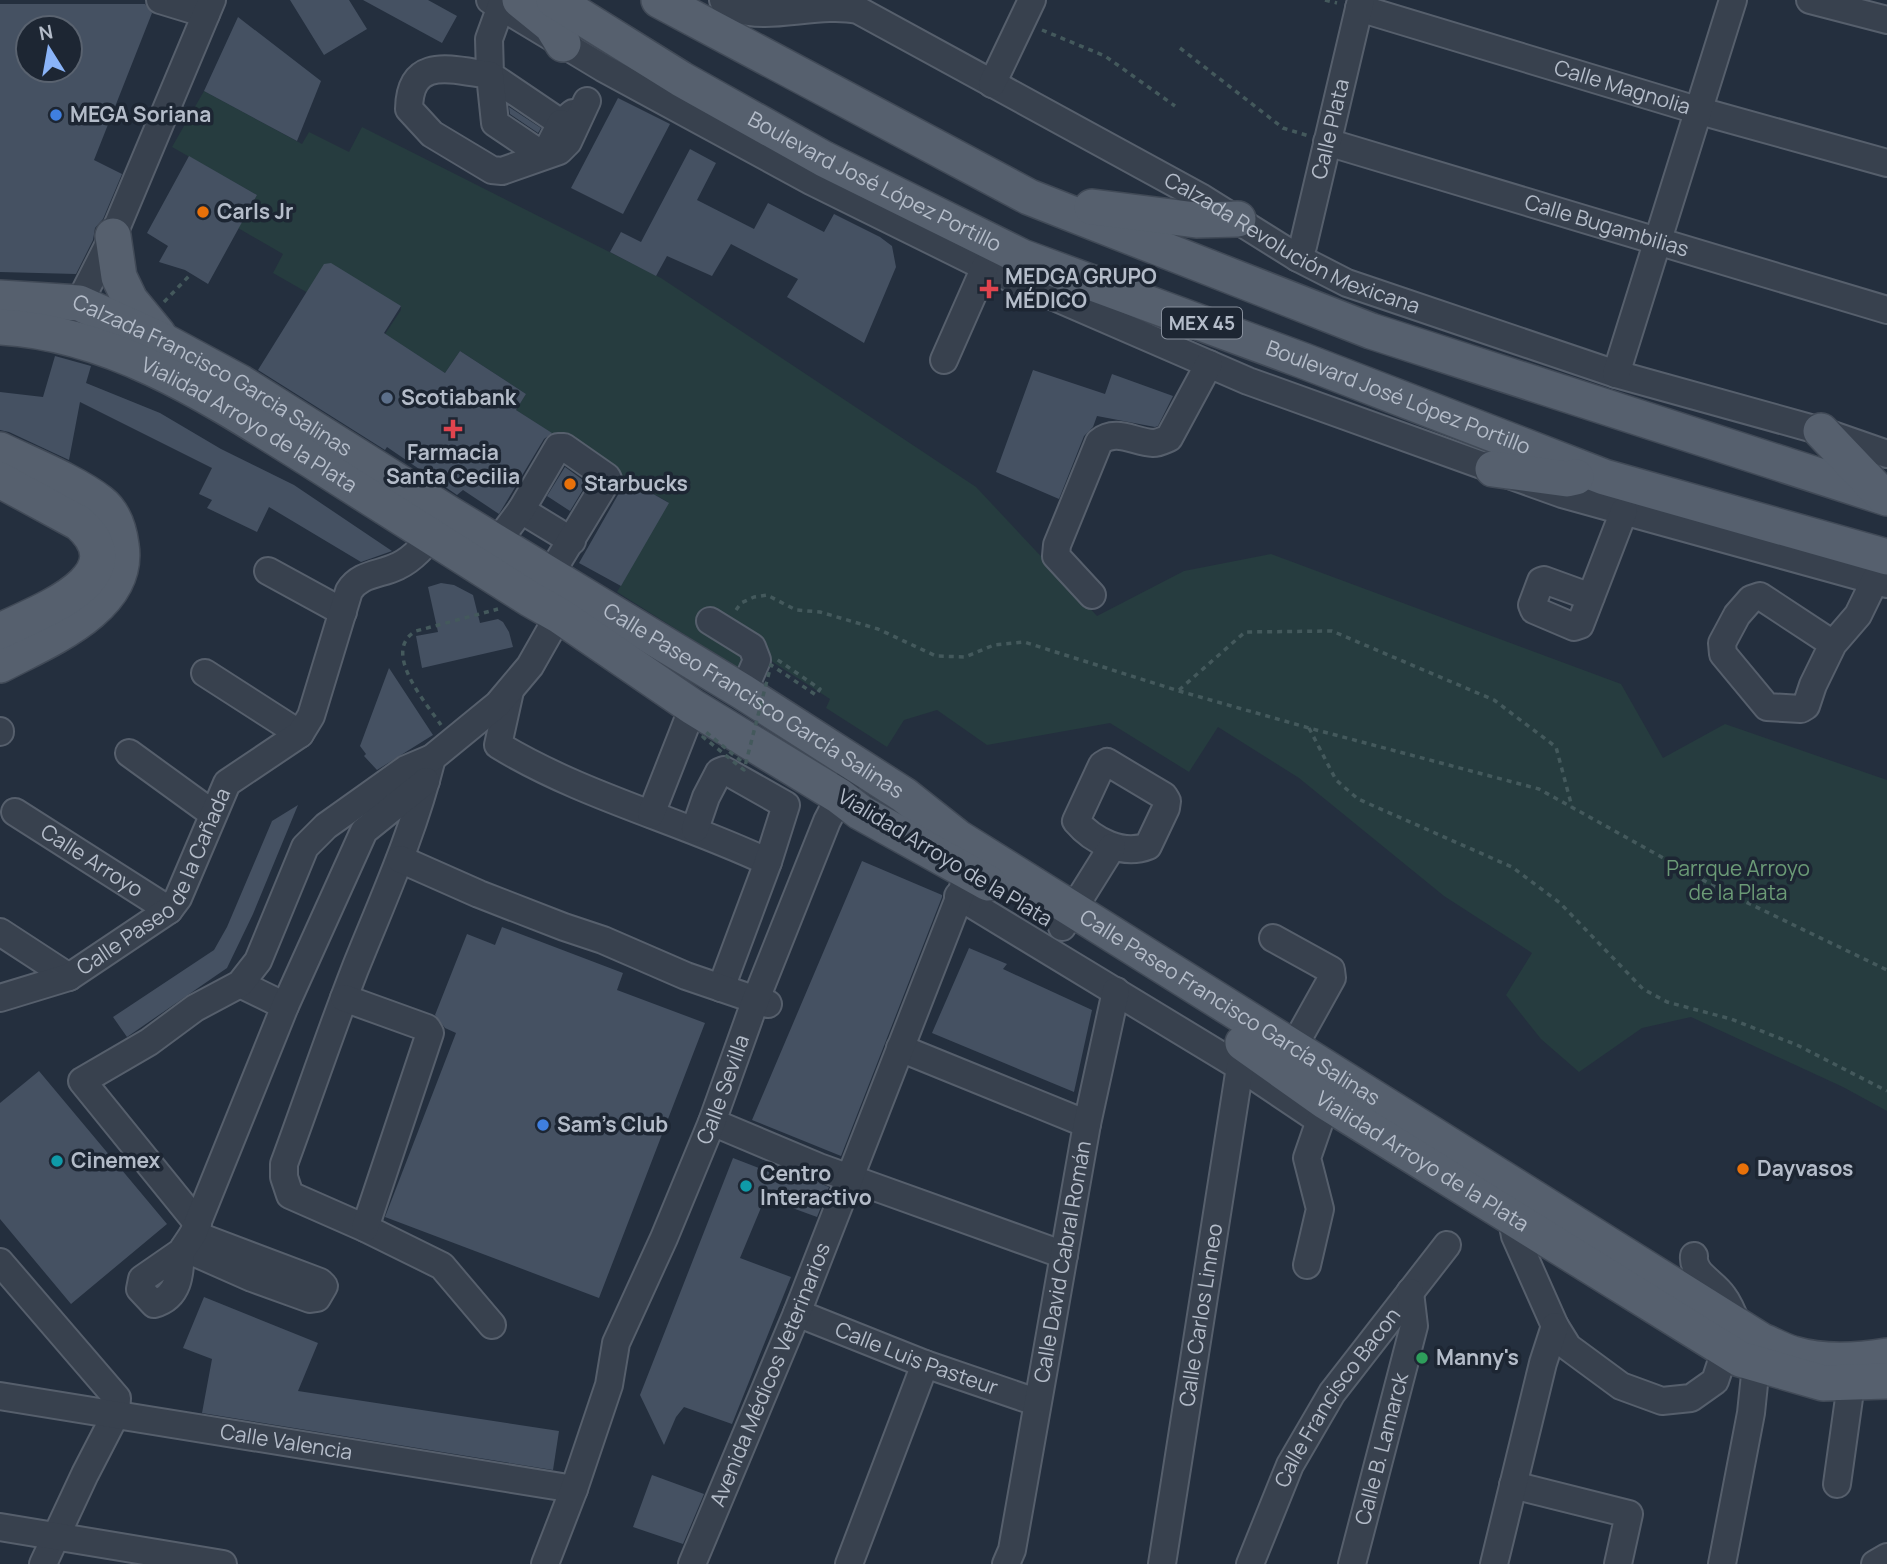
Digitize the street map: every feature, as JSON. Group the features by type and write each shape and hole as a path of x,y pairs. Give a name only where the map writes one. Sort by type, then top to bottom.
{"main road":[{"name":"Boulevard José López Portillo","path":"555,0 681,79 824,159 1022,257 1304,360 1600,476 1883,574"},
{"name":"MEX 45","path":"659,0 1029,197 1371,331 1886,498"},
{"path":"504,2 552,26 563,44"},
{"path":"1029,197 1196,220 1238,219"},
{"path":"113,236 119,278 130,300 163,326"},
{"name":"Calzada Francisco Garcia Salinas","path":"0,298 79,303 163,326 440,524"},
{"name":"Vialidad Arroyo de la Plata","path":"15,328 90,344 153,368 440,524 530,600 561,592 693,707 847,802 968,872 1068,919 1119,961 1322,1111 1516,1204 1740,1348 1823,1383 1887,1381"},
{"path":"1821,430 1886,498"},
{"path":"0,450 102,504 119,532 122,550 121,567 107,597 69,627 0,665"},
{"path":"1493,469 1567,479 1600,476 1639,515"},
{"path":"0,480 79,523 89,531 98,552 95,570 86,583 74,593 8,619"},
{"name":"Calle Paseo Francisco García Salinas","path":"440,524 498,541 561,592 744,692 904,795 957,837 968,872"},
{"name":"Calle Paseo Francisco García Salinas","path":"1068,919 1293,1048 1516,1204 1669,1282 1740,1348 1762,1341 1793,1354 1858,1361 1887,1356"}],"street":[{"path":"15,328 58,323 70,315 79,303 113,236 201,6 160,0"},
{"name":"Calzada Revolución Mexicana","path":"723,0 737,9 762,13 815,4 843,7 870,15 1238,219 1298,258 1347,283 1616,374 1821,430 1887,454"},
{"path":"1616,374 1733,0"},
{"path":"1811,0 1887,20"},
{"path":"504,2 489,39 495,123 544,156"},
{"name":"Calle Magnolia","path":"1360,4 1700,111 1887,163"},
{"name":"Calle Plata","path":"1298,258 1360,4"},
{"path":"992,84 1026,11"},
{"path":"563,44 811,181 985,267 1290,397 1562,494 1883,574 1858,615 1833,644 1806,706 1801,709 1767,708 1723,654 1722,643 1737,615 1751,599 1760,596 1833,644"},
{"path":"561,123 490,75 435,68 420,74 409,94 409,109 432,134 492,170 502,171 559,151 568,142 603,68"},
{"path":"544,156 561,123 587,101"},
{"name":"Calle Bugambilias","path":"1327,142 1887,310"},
{"path":"944,360 985,267"},
{"path":"1092,595 1056,556 1057,545 1099,442 1106,436 1114,435 1156,443 1170,438 1209,364"},
{"path":"189,1239 285,1006 364,831 429,769 452,741 510,691 530,666 561,592 572,541 608,480 607,477 565,447 558,447 521,510 498,541"},
{"path":"521,510 572,541"},
{"path":"1591,597 1639,515"},
{"path":"205,673 300,734 311,716 349,591 355,581 400,566 440,524"},
{"path":"268,571 343,612"},
{"path":"716,625 752,648 757,660 744,692"},
{"path":"510,691 498,745 534,765 611,800 695,829 768,862"},
{"path":"651,814 693,707"},
{"name":"Calle Paseo de la Cañada","path":"0,998 69,977 169,909 178,898 227,783 300,734"},
{"path":"129,753 213,814"},
{"path":"231,1258 189,1239 82,1081 149,1042 195,1008 240,984 258,961 304,847 326,826 406,769 429,769"},
{"path":"429,769 400,859 344,998 284,1164 284,1177 290,1195 442,1266 492,1325"},
{"path":"695,829 706,797 719,772 724,770 786,806 768,862 720,988"},
{"name":"Calle Sevilla","path":"545,1564 609,1385 631,1352 827,821 847,802 865,770"},
{"name":"Calle Arroyo","path":"15,812 169,909"},
{"path":"1068,919 1112,848"},
{"path":"400,859 485,897 603,940 686,976 762,1002"},
{"path":"968,872 1088,974 1240,1067 1322,1111 1307,1158 1321,1209 1307,1265"},
{"name":"Avenida Médicos Veterinarios","path":"692,1564 797,1313 968,872"},
{"path":"0,932 69,977"},
{"path":"1273,938 1331,970 1332,974 1293,1048"},
{"path":"240,984 285,1006"},
{"name":"Calle David Cabral Román","path":"1006,1564 1012,1550 1087,1124 1116,991"},
{"path":"344,998 426,1028 429,1033 365,1228"},
{"path":"900,1048 1087,1124"},
{"name":"Calle Carlos Linneo","path":"1162,1564 1240,1067"},
{"path":"717,1124 850,1177 1064,1255"},
{"path":"1516,1204 1515,1236 1555,1326 1568,1347 1621,1386 1662,1401 1691,1398 1715,1381 1740,1348"},
{"name":"Calle Francisco Bacon","path":"1251,1564 1290,1465 1332,1393 1447,1245"},
{"path":"1669,1282 1692,1255 1697,1270 1722,1293 1740,1348 1751,1413 1721,1564"},
{"path":"0,1262 117,1398 116,1415 43,1564"},
{"name":"Calle B. Lamarck","path":"1352,1564 1415,1326 1410,1292"},
{"name":"Calle Luis Pasteur","path":"797,1313 925,1364 1036,1402"},
{"path":"1494,1564 1543,1363 1555,1326"},
{"path":"849,1564 925,1364"},
{"path":"1837,1484 1851,1384"},
{"name":"Calle Valencia","path":"0,1395 574,1489"},
{"path":"1513,1485 1629,1514 1618,1564"},
{"path":"0,1527 223,1564"},
{"path":"1875,1564 1887,1557"}],"path":[{"path":"1026,11 1105,56 1175,106"},
{"path":"1180,48 1283,128 1327,142"},
{"path":"163,326 164,301 189,276"},
{"path":"716,625 741,603 767,595 796,610 820,612 878,629 936,656 965,657 994,645 1024,642 1179,691 1539,789 1721,890 1887,970"},
{"path":"452,741 405,669 402,657 408,637 416,631 530,600"},
{"path":"1179,691 1245,632 1332,631 1494,699 1556,747 1572,807"},
{"path":"741,761 706,732 703,737 744,771 771,665 816,695 820,690 775,658"},
{"path":"1309,728 1336,780 1358,799 1513,867 1560,903 1643,989 1667,1002 1731,1018 1797,1045 1887,1091"}],"green space":[{"name":"Parrque Arroyo de la Plata","path":"204,91 302,144 309,132 349,152 362,127 661,278 976,487 1097,616 1184,571 1271,554 1621,684 1663,758 1725,724 1887,780 1887,1111 1843,1087 1691,1017 1642,1028 1579,1072 1541,1039 1506,995 1532,953 1444,896 1299,778 1218,727 1189,772 1110,723 987,745 937,710 904,720 887,747 826,708 830,699 765,657 752,677 617,592 668,502 569,445 516,410 526,394 460,351 445,373 385,334 401,306 308,293 273,273 283,254 238,228 257,195 172,147"}],"building":[{"path":"290,0 349,0 367,29 324,55"},
{"path":"363,0 428,0 457,16 442,43"},
{"name":"MEGA Soriana","path":"0,4 145,4 152,13 94,160 122,174 76,274 0,272"},
{"path":"238,17 321,81 297,141 204,91"},
{"path":"618,98 670,124 623,214 571,188"},
{"path":"509,107 541,128 538,133 510,114"},
{"path":"690,149 716,163 697,200 754,229 768,203 824,232 834,214 892,246 896,267 864,343 787,297 798,279 731,244 712,276 667,256 656,276 610,252 621,232 641,242"},
{"name":"Carls Jr","path":"189,156 257,195 208,284 185,270 159,262 168,246 147,233"},
{"path":"331,263 401,306 384,333 445,373 460,351 526,394 516,410 552,433 544,439 499,514 463,490 457,495 387,447 385,450 258,370 324,264"},
{"path":"55,356 91,366 86,383 160,413 221,449 294,485 392,551 361,562 269,507 257,532 207,508 212,500 199,494 212,468 80,402 69,460 0,430 0,392 43,397"},
{"path":"1033,370 1105,394 1112,374 1173,396 1155,427 1097,416 1093,427 1084,436 1059,499 996,472"},
{"path":"565,467 587,483 570,511 547,496"},
{"path":"627,479 669,503 621,586 579,563"},
{"path":"441,583 454,585 473,595 480,623 498,619 503,622 513,647 422,668 416,636 438,632 428,587"},
{"path":"389,668 433,735 377,770 364,756 366,754 360,746"},
{"path":"298,805 253,914 227,968 127,1037 113,1017 214,950 227,927 272,821"},
{"path":"862,861 942,897 841,1156 752,1120"},
{"name":"Sam's Club","path":"502,927 623,973 617,990 705,1023 599,1298 385,1217 456,1033 445,1028 435,1015 467,934 495,945"},
{"path":"969,948 1007,964 1003,969 1092,1010 1074,1092 932,1033"},
{"name":"Cinemex","path":"39,1071 167,1224 71,1304 0,1219 0,1103"},
{"path":"733,1158 774,1174 777,1166 829,1187 817,1217 765,1198 740,1258 791,1277 732,1424 684,1407 676,1417 664,1445 640,1395"},
{"path":"204,1297 318,1343 298,1391 559,1431 553,1470 202,1413 212,1359 183,1348"},
{"path":"652,1475 704,1494 683,1544 633,1527"}],"place":[{"name":"MEGA Soriana","path":"56,115"},
{"name":"Carls Jr","path":"203,212"},
{"name":"MEDGA GRUPO MÉDICO","path":"989,289"},
{"name":"Scotiabank","path":"387,398"},
{"name":"Farmacia Santa Cecilia","path":"453,429"},
{"name":"Starbucks","path":"570,484"},
{"name":"Sam's Club","path":"543,1125"},
{"name":"Cinemex","path":"57,1161"},
{"name":"Dayvasos","path":"1743,1169"},
{"name":"Centro Interactivo","path":"746,1186"},
{"name":"Manny's","path":"1422,1358"}]}
